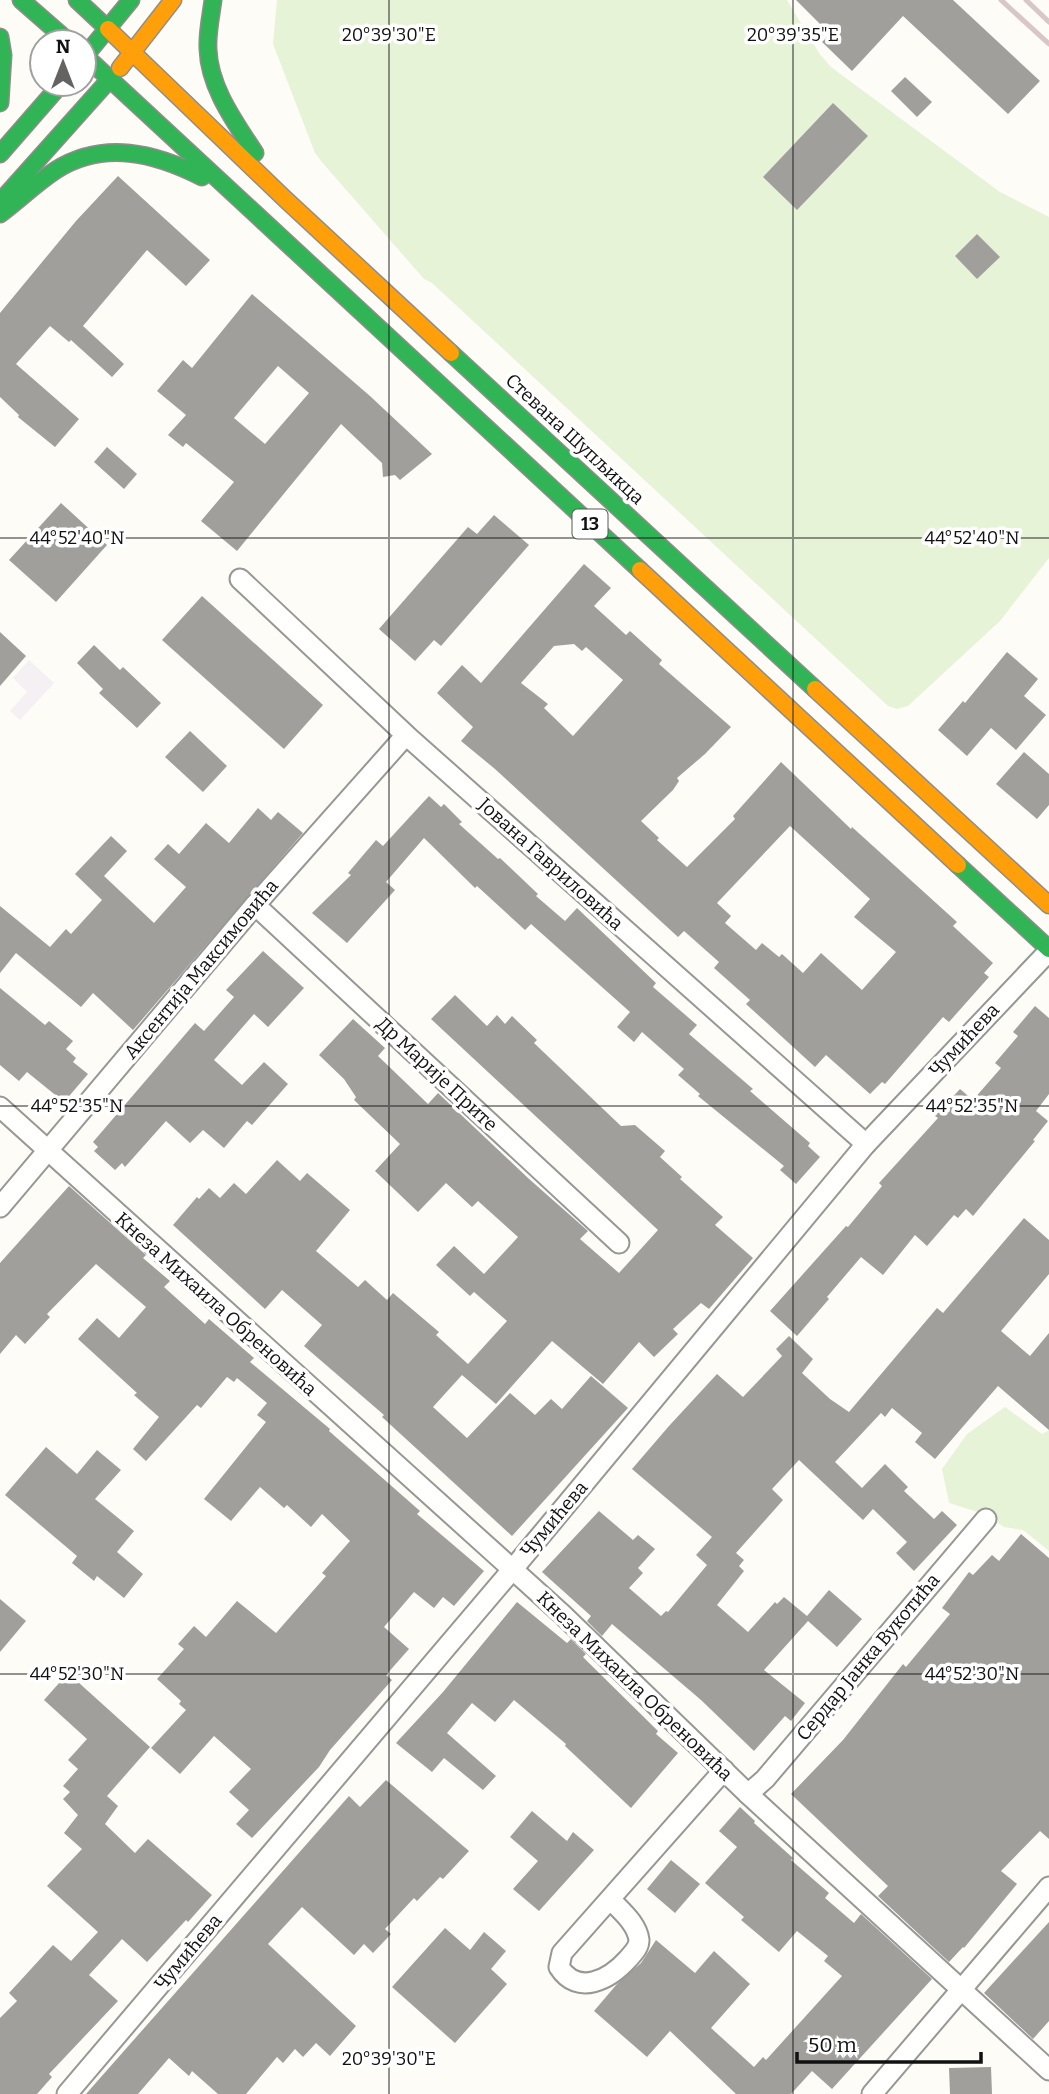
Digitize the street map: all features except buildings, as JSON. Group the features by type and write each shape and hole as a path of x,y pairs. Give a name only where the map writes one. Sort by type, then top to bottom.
{"main road":[{"path":"21,0 53,28"},
{"name":"Стевана Шупљикца","path":"77,0 284,198 1049,905"},
{"path":"98,40 131,0"},
{"path":"0,202 133,53 173,0"},
{"path":"213,0 208,54 220,91 229,111 284,198"},
{"path":"0,37 3,55 0,103"},
{"name":"13","path":"98,69 1049,950"},
{"path":"0,154 49,98"},
{"path":"0,214 62,167 97,152 108,151 135,152 178,164 235,195"}],"street":[{"name":"Јована Гавриловића","path":"240,579 406,735 866,1144"},
{"name":"Аксентија Максимовића","path":"0,1207 255,905 406,735"},
{"name":"Др Марије Прите","path":"255,905 619,1243"},
{"name":"Чумићева","path":"67,2094 512,1570 866,1144 1049,950"},
{"name":"Кнеза Михаила Обреновића","path":"0,1107 562,1614 748,1794 1049,2070"},
{"name":"Сердар Јанка Вукотића","path":"748,1794 765,1779 986,1519"},
{"path":"610,1899 634,1927 639,1940 637,1949 616,1972 603,1980 576,1982 566,1977 559,1967 562,1953 724,1770"},
{"path":"872,2094 1049,1887"}],"shaded area":[{"path":"29,660 54,683 20,720 10,711 27,692 13,678"}],"green space":[{"path":"277,0 787,0 819,53 831,67 1000,192 1049,217 1049,558 1000,621 908,706 897,709 888,706 432,283 424,279 321,161 315,153 273,44"},
{"path":"1005,1407 1042,1434 1049,1430 1049,1551 1023,1530 1004,1527 984,1514 949,1503 942,1469 967,1434"}],"railway":[{"path":"1001,0 1049,44"},
{"path":"1026,0 1049,22"}],"traffic: fast":[{"path":"21,0 53,28"},
{"path":"77,0 108,29"},
{"path":"131,0 85,56 640,570"},
{"path":"213,0 208,43 209,63 224,104 255,153"},
{"path":"0,37 3,55 0,103"},
{"path":"0,202 109,80"},
{"path":"0,154 49,98"},
{"path":"0,214 56,170 92,155 129,153 148,156 202,177"},
{"path":"451,353 815,689"},
{"path":"958,865 1049,949"}],"traffic: slow":[{"path":"120,68 173,0"},
{"path":"108,29 451,353"},
{"path":"640,570 958,865"},
{"path":"815,689 1049,905"}]}
